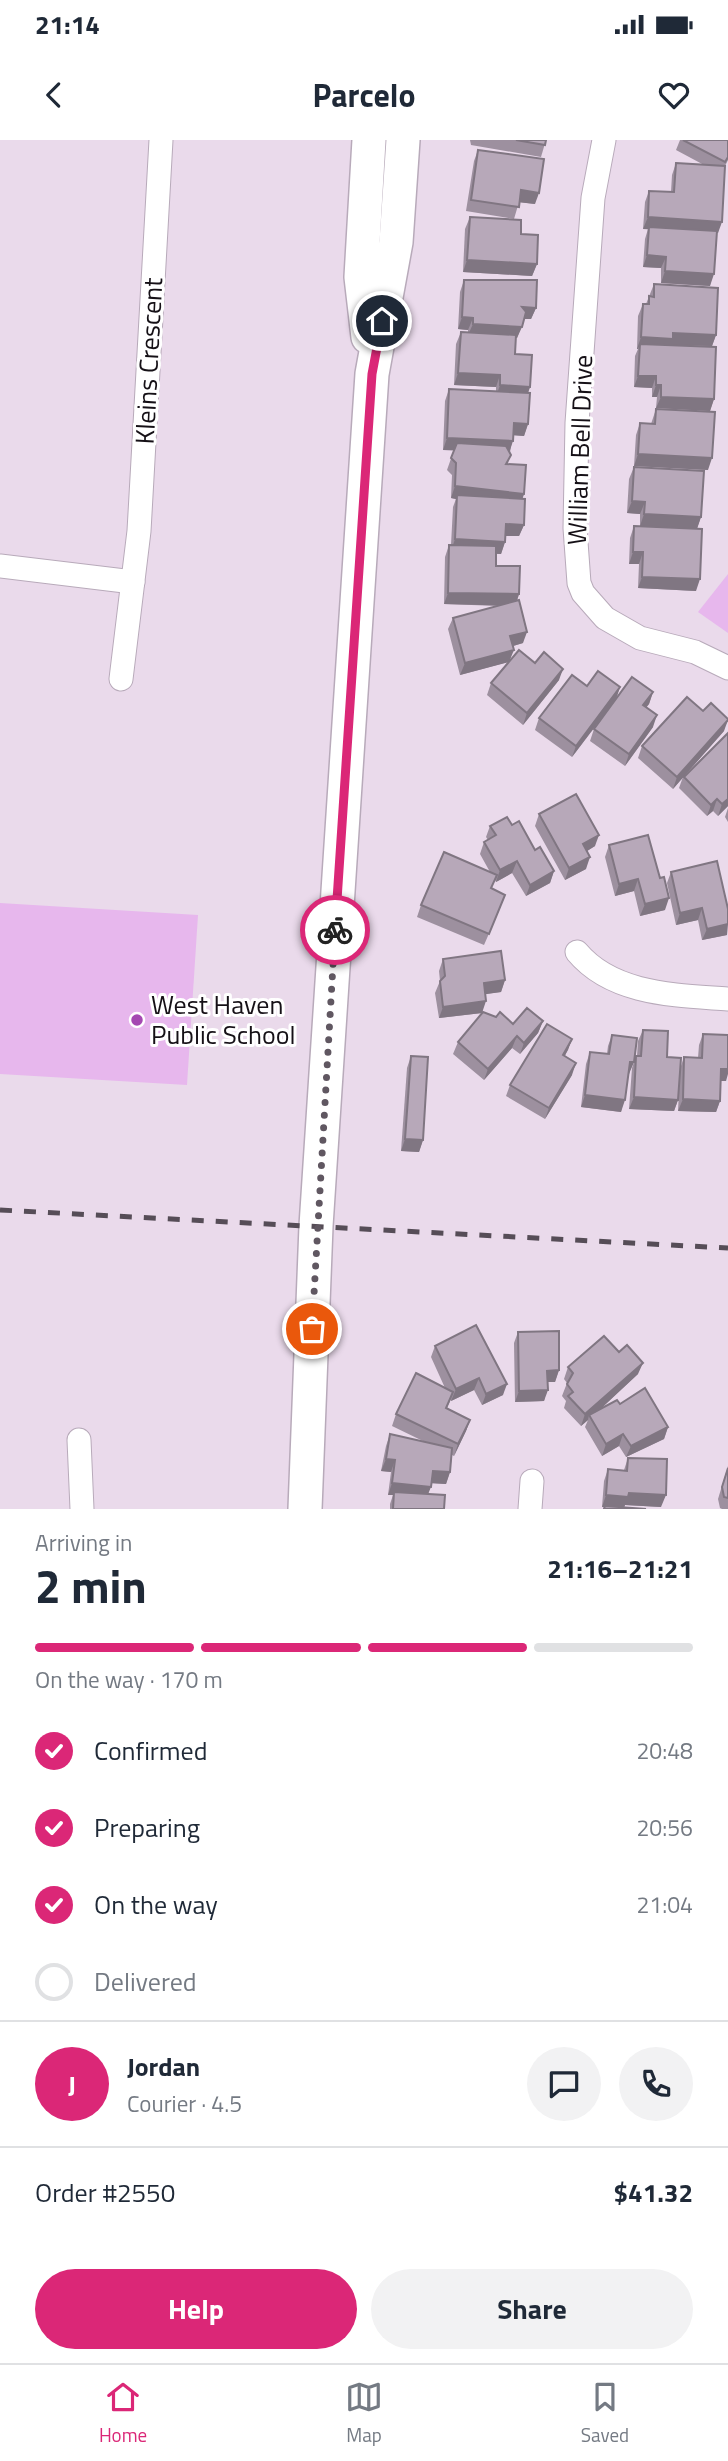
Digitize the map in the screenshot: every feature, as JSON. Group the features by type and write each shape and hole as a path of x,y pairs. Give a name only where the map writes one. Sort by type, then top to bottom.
{"main road":[{"path":"369,140 361,277 372,374"},
{"path":"305,1509 316,1226 372,374 396,242 403,140"}],"street":[{"name":"Kleins Crescent","path":"121,679 139,531 162,140"},
{"name":"William Bell Drive","path":"604,140 593,198 578,412 575,528 579,583 583,593 605,618 640,638 695,652 728,668"},
{"path":"0,566 133,582"},
{"path":"577,952 589,967 623,985 653,992 728,999"},
{"path":"79,1440 82,1509"},
{"path":"530,1509 532,1481"}],"shaded area":[{"path":"728,574 728,633 698,612"},
{"path":"0,903 198,915 187,1085 0,1074"}],"building":[{"path":"516,140 546,140 545,145"},
{"path":"683,140 728,140 728,157 725,162"},
{"path":"478,150 544,159 539,193 521,190 519,207 471,200"},
{"path":"676,163 725,166 722,222 648,217 649,191 674,192"},
{"path":"470,217 521,220 521,234 538,235 537,264 467,260"},
{"path":"649,227 717,231 714,274 665,271 666,257 647,255"},
{"path":"464,280 537,280 536,308 522,307 526,312 522,327 473,324 473,318 462,317"},
{"path":"654,284 718,288 716,335 673,333 673,339 641,337 643,304 649,304 649,296 654,297"},
{"path":"461,332 516,335 515,354 532,355 530,387 500,385 500,375 458,373"},
{"path":"640,344 716,347 714,399 661,397 661,385 656,385 656,376 638,376"},
{"path":"449,389 530,393 528,424 514,423 513,441 447,438"},
{"path":"656,409 715,412 712,458 638,454 640,423 655,424"},
{"path":"457,443 506,446 511,455 506,464 526,465 524,494 455,486 456,463 451,458"},
{"path":"634,467 704,471 701,517 644,514 645,502 632,501"},
{"path":"457,495 525,499 524,525 506,524 505,542 455,539"},
{"path":"634,526 702,529 700,579 642,577 643,552 633,552"},
{"path":"449,545 496,546 496,566 520,566 519,594 448,593"},
{"path":"519,600 527,632 510,636 514,650 465,663 453,618"},
{"path":"519,650 535,663 544,652 563,669 527,713 491,683"},
{"path":"598,671 620,687 576,746 539,718 572,675 587,686"},
{"path":"632,677 653,692 643,705 657,715 629,754 594,729"},
{"path":"687,697 703,711 711,703 728,720 677,777 642,746"},
{"path":"728,733 728,799 722,804 717,799 711,805 684,777"},
{"path":"576,794 599,835 583,844 590,857 569,868 539,814"},
{"path":"507,817 512,825 519,821 535,850 540,847 554,871 530,885 517,861 500,870 484,842 496,835 490,826"},
{"path":"648,835 660,878 664,877 669,898 645,904 638,879 619,884 609,845"},
{"path":"444,852 497,875 491,888 505,895 489,934 421,905"},
{"path":"717,861 728,909 728,924 707,929 702,908 680,913 671,872"},
{"path":"501,951 505,980 484,983 486,1001 443,1007 440,981 445,976 443,959"},
{"path":"527,1008 543,1021 524,1043 517,1036 488,1069 458,1042 483,1012 496,1017 500,1012 513,1024"},
{"path":"547,1024 572,1039 563,1055 576,1063 549,1108 510,1085"},
{"path":"643,1030 668,1031 667,1057 681,1058 678,1100 634,1097 636,1056 641,1056"},
{"path":"703,1034 728,1035 728,1069 721,1069 720,1101 683,1099 684,1057 702,1058"},
{"path":"612,1035 637,1038 634,1062 630,1062 625,1100 585,1095 590,1052 609,1054"},
{"path":"411,1056 428,1057 423,1140 405,1139"},
{"path":"476,1325 507,1384 486,1394 479,1378 456,1389 435,1346"},
{"path":"559,1331 559,1370 547,1371 548,1390 519,1391 518,1332"},
{"path":"604,1336 619,1352 627,1345 643,1363 585,1414 568,1396 573,1392 567,1384 573,1373 568,1367"},
{"path":"416,1373 453,1392 446,1408 470,1420 458,1444 396,1414"},
{"path":"645,1388 668,1427 631,1446 623,1434 606,1444 589,1415 617,1400 620,1404"},
{"path":"390,1434 452,1448 450,1472 433,1471 431,1487 392,1483 395,1460 386,1459"},
{"path":"628,1458 667,1459 666,1495 606,1495 608,1469 627,1471"},
{"path":"728,1468 728,1498 724,1497 722,1487"},
{"path":"394,1492 445,1495 444,1509 393,1509"},
{"path":"605,1506 646,1509 604,1509"}],"railway":[{"path":"0,1210 728,1248"}],"way so far":[{"path":"312,1329 335,930"}],"place":[{"name":"West Haven Public School","path":"137,1020"}],"route":[{"path":"335,930 372,374 382,321"}]}
